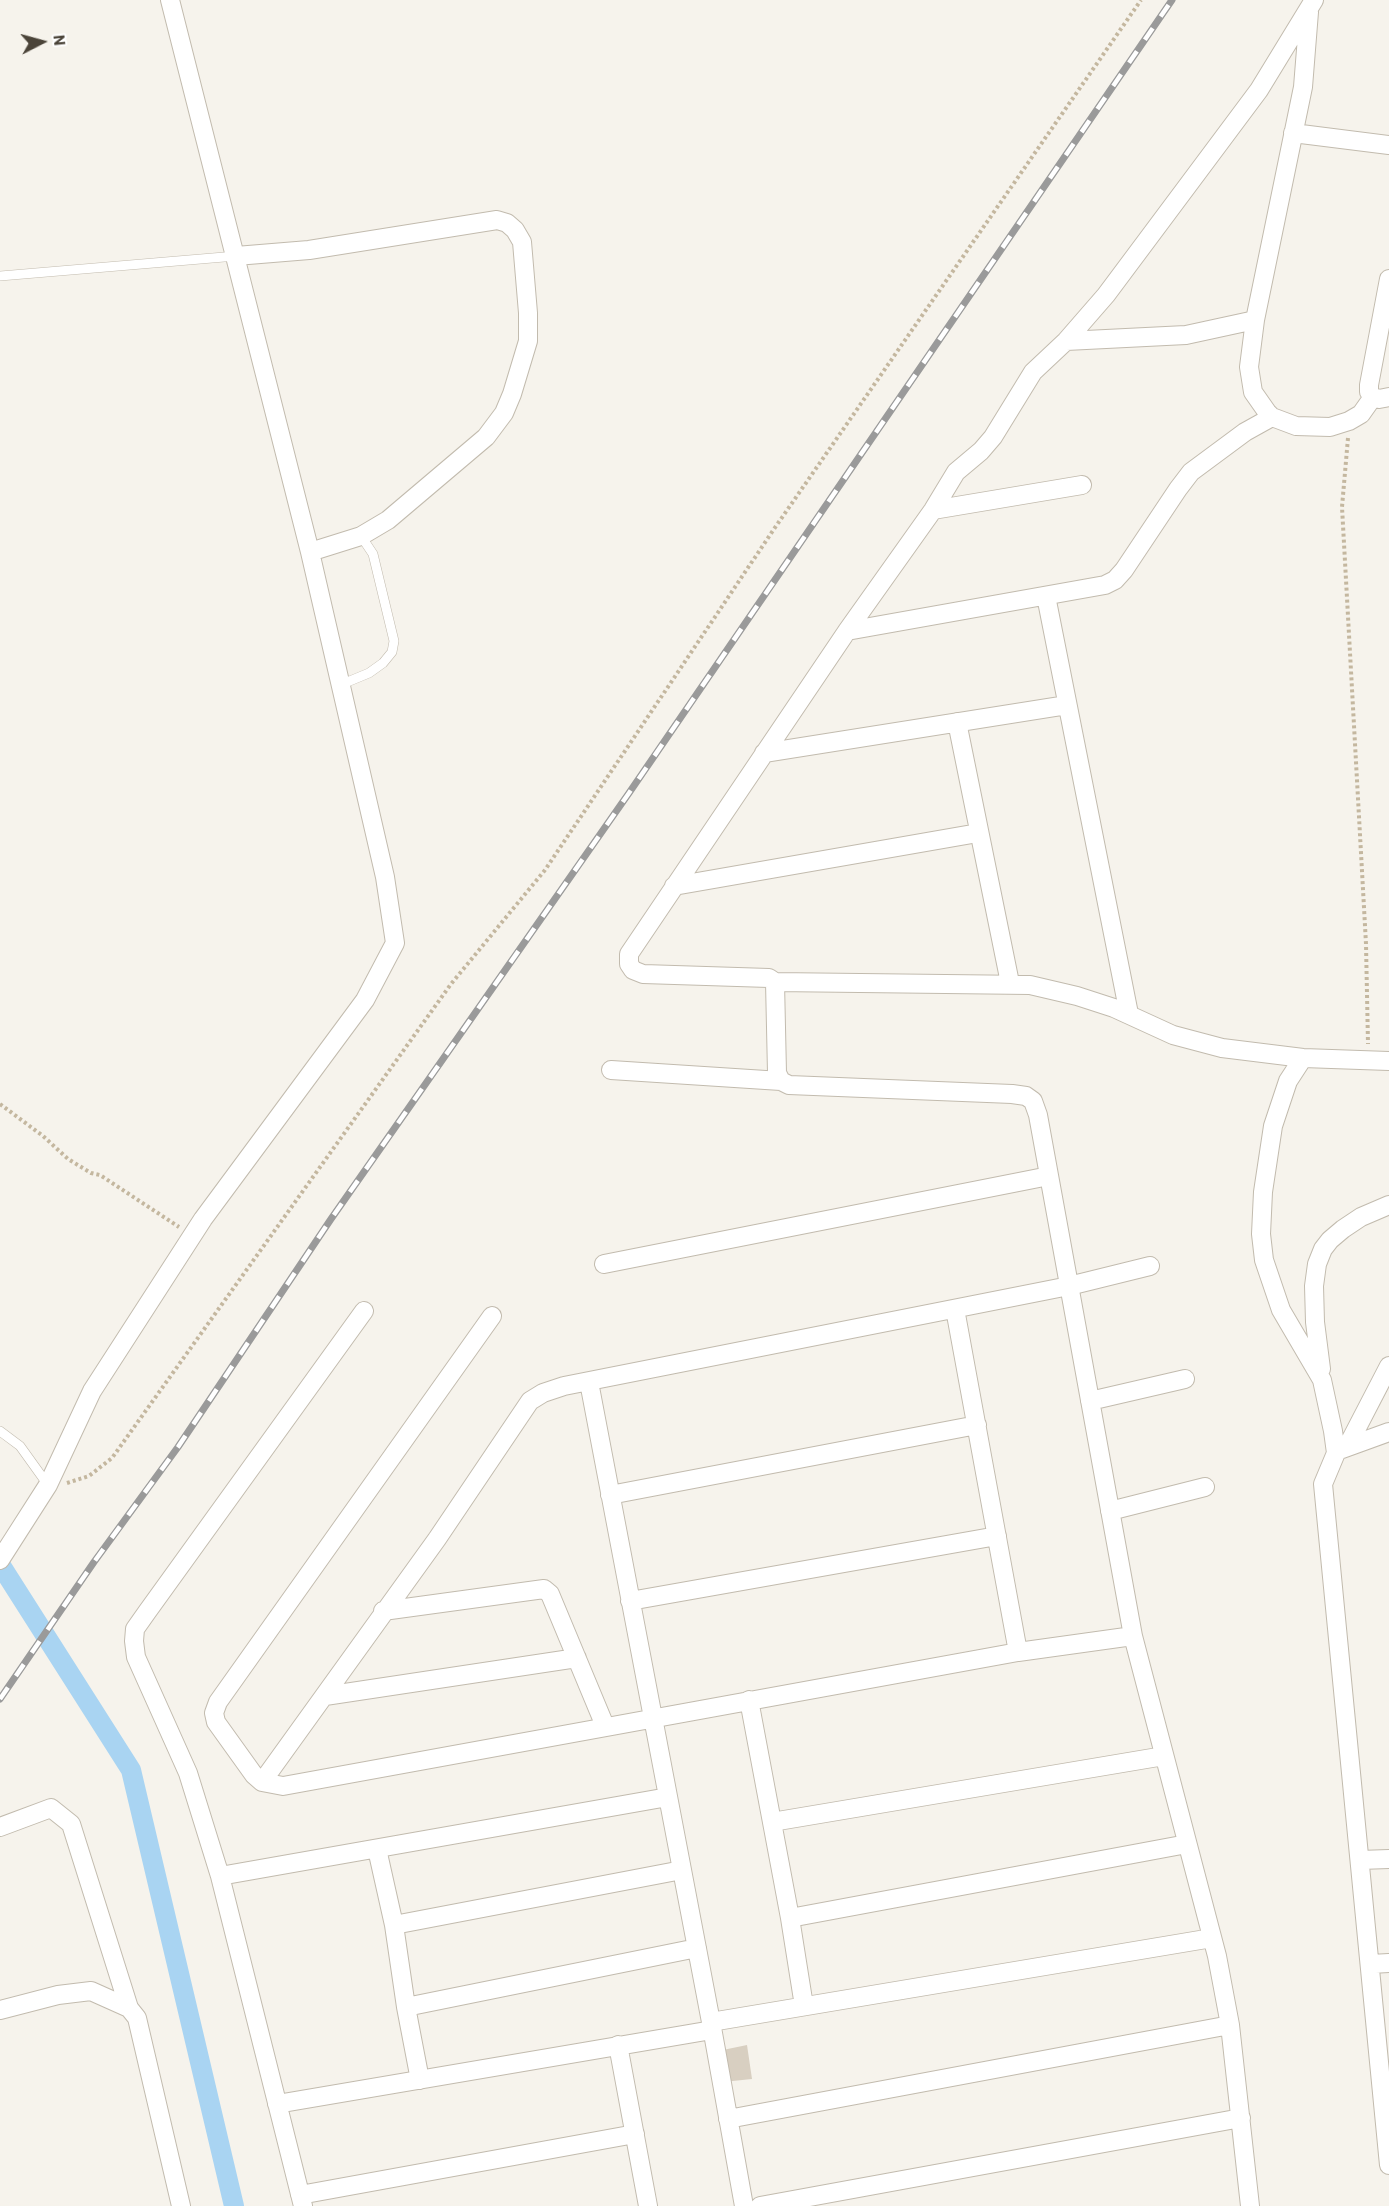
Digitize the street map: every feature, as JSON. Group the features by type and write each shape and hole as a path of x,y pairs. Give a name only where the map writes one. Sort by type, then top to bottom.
{"street":[{"path":"0,1560 48,1485 92,1391 192,1236 365,1000 395,943 385,877 309,552 170,0"},
{"path":"1312,4 1303,87 1255,320 1249,368 1253,392 1272,417 1296,426 1330,427 1349,422 1381,397 1369,392 1369,385 1389,282"},
{"path":"1312,4 1259,90 1106,295 1066,341 1033,372 993,437 981,452 956,472 933,510 847,631 628,954 629,964 633,970 643,974 769,978 775,982 1030,985 1077,996 1129,1014 1173,1035 1222,1048 1303,1058 1389,1060"},
{"path":"1293,133 1389,145"},
{"path":"236,256 309,250 497,220 507,223 515,230 522,242 528,340 504,413 486,437 388,520 361,536 309,552"},
{"path":"1066,341 1186,335 1255,320"},
{"path":"847,631 1105,585 1115,580 1191,472 1245,432 1272,417"},
{"path":"933,510 1082,485"},
{"path":"1046,596 1129,1014"},
{"path":"764,753 1067,705"},
{"path":"957,722 1010,984"},
{"path":"674,886 978,832"},
{"path":"775,982 777,1073 780,1081"},
{"path":"1303,1058 1288,1081 1274,1126 1263,1192 1261,1233 1264,1260 1281,1310 1322,1380"},
{"path":"611,1070 780,1081 789,1085 1026,1096 1033,1101 1038,1115 1133,1636 1212,1938 1230,2025 1250,2206"},
{"path":"604,1264 1049,1176"},
{"path":"1341,1450 1333,1431 1322,1380 1315,1322 1314,1286 1317,1264 1323,1249 1343,1229 1361,1217 1389,1205"},
{"path":"262,1782 437,1539 530,1401 543,1393 1069,1286 1150,1266"},
{"path":"955,1309 1018,1652"},
{"path":"364,1311 135,1629 134,1641 136,1657 188,1773 220,1876 301,2201 635,2134"},
{"path":"492,1316 218,1702 214,1713 216,1722 254,1775 262,1782 283,1786 1018,1652 1133,1636"},
{"path":"1389,1366 1323,1484 1360,1860 1380,1964 1389,2165"},
{"path":"1090,1401 1185,1379"},
{"path":"590,1382 609,1495 697,1948 744,2206"},
{"path":"609,1495 977,1425"},
{"path":"1341,1450 1389,1432"},
{"path":"1110,1511 1205,1487"},
{"path":"630,1601 997,1536"},
{"path":"383,1611 544,1589 550,1594 605,1726"},
{"path":"325,1696 577,1658"},
{"path":"749,1700 804,2006"},
{"path":"772,1821 1164,1756"},
{"path":"220,1876 668,1797"},
{"path":"0,1827 51,1808 71,1824 129,2008"},
{"path":"790,1918 1187,1844"},
{"path":"377,1848 394,1925 420,2080"},
{"path":"1360,1860 1389,1859"},
{"path":"394,1925 682,1870"},
{"path":"277,2104 618,2045 804,2006 1212,1938"},
{"path":"406,2007 697,1948"},
{"path":"0,2010 58,1995 91,1991 129,2008 138,2018 181,2206"},
{"path":"728,2119 1230,2025"},
{"path":"618,2045 648,2206"},
{"path":"760,2206 1241,2118"}],"lane":[{"path":"0,276 236,256"},
{"path":"340,684 369,673 383,663 392,652 394,641 373,554 361,536"},
{"path":"0,1431 20,1446 48,1485"}],"path":[{"path":"48,1485 71,1483 89,1476 112,1458 451,984 545,870 774,530 1141,0"},
{"path":"1349,422 1342,507 1366,944 1368,1060"},
{"path":"0,1104 43,1136 68,1159 91,1173 100,1175 192,1236"}],"building":[{"path":"747,2045 752,2079 723,2082 718,2051"}],"waterway":[{"path":"0,1564 131,1770 234,2206"}],"railway":[{"path":"0,1699 94,1562 178,1447 331,1219 629,793 1172,0"}]}
